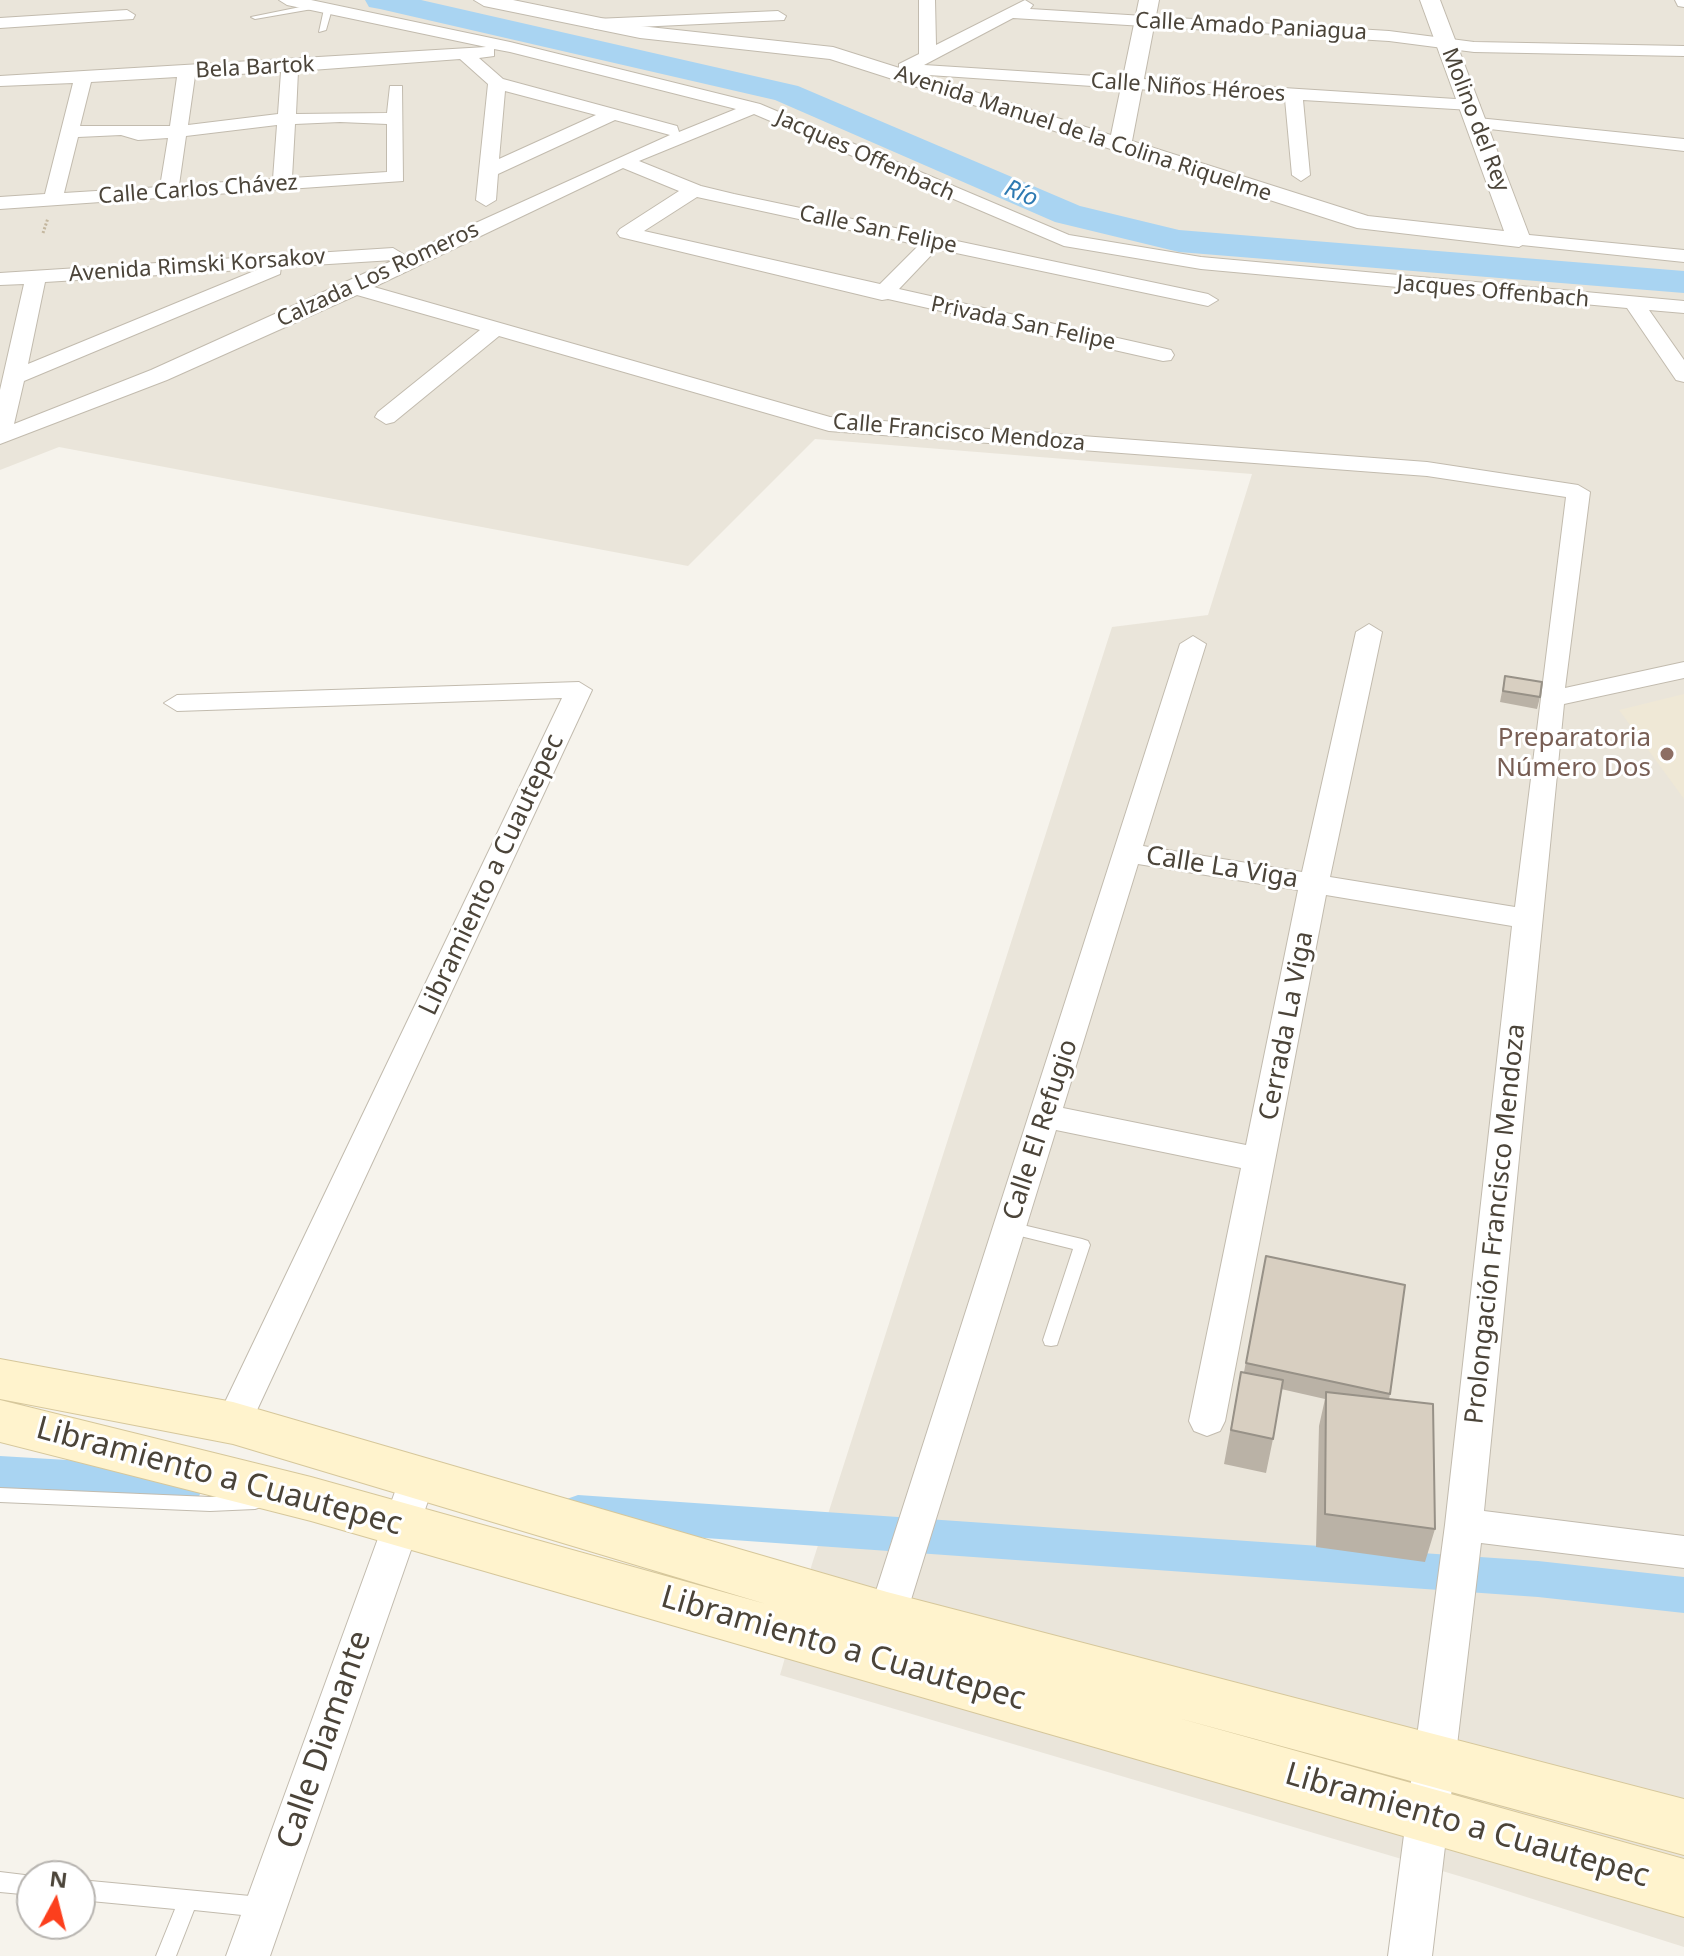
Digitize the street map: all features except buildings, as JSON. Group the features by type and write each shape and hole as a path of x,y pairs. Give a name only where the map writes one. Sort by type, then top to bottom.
{"main road":[{"name":"Libramiento a Cuautepec","path":"0,1379 233,1423 409,1501 1426,1814 1684,1888"},
{"name":"Libramiento a Cuautepec","path":"0,1421 311,1499 409,1501 887,1616 1684,1827"}],"street":[{"name":"Jacques Offenbach","path":"287,0 332,5 754,108 1064,240 1201,263 1635,305 1684,307"},
{"name":"Avenida Manuel de la Colina Riquelme","path":"484,0 595,24 833,53 900,71 1120,147 1365,223 1684,256"},
{"path":"927,0 928,57"},
{"path":"900,71 1034,0"},
{"name":"Molino del Rey","path":"1430,0 1519,240"},
{"path":"0,23 131,7"},
{"path":"595,24 782,8"},
{"path":"764,44 782,8"},
{"path":"1120,147 1146,10"},
{"name":"Calle Amado Paniagua","path":"1010,13 1146,10 1532,49 1684,51"},
{"name":"Bela Bartok","path":"0,81 83,77 146,68 187,72 465,55 510,47"},
{"path":"465,55 497,83 671,130"},
{"path":"282,185 290,66"},
{"name":"Calle Niños Héroes","path":"900,71 1294,94 1474,114 1684,145"},
{"path":"169,191 187,72"},
{"path":"53,200 83,77"},
{"path":"486,200 497,83"},
{"path":"68,132 179,132 286,119 395,118 396,90"},
{"path":"1294,94 1301,175"},
{"name":"Calzada Los Romeros","path":"2,429 159,375 355,288 614,165 754,108"},
{"path":"488,171 612,115"},
{"name":"Calle Carlos Chávez","path":"0,203 396,177 395,118"},
{"name":"Calle San Felipe","path":"614,165 687,194 1063,268"},
{"path":"687,194 627,233 882,294 933,242"},
{"name":"Avenida Rimski Korsakov","path":"0,279 393,254"},
{"path":"14,377 297,260"},
{"path":"1063,268 1201,263"},
{"path":"1063,268 1208,300"},
{"path":"2,429 36,276"},
{"name":"Calle Francisco Mendoza","path":"355,288 829,424 1427,469 1578,492"},
{"name":"Privada San Felipe","path":"882,294 1163,355"},
{"path":"1635,305 1684,375"},
{"path":"386,417 495,329"},
{"name":"Prolongación Francisco Mendoza","path":"1410,1956 1432,1761 1464,1525 1551,699 1578,492"},
{"name":"Cerrada La Viga","path":"1207,1421 1314,883 1369,632"},
{"name":"Calle El Refugio","path":"887,1616 1193,644"},
{"path":"1551,699 1684,670"},
{"name":"Libramiento a Cuautepec","path":"177,703 579,690 233,1423"},
{"name":"Calle La Viga","path":"1129,853 1314,883"},
{"path":"1314,883 1529,919"},
{"path":"1046,1116 1261,1160"},
{"name":"Calle Diamante","path":"248,1956 409,1501"},
{"path":"1464,1525 1684,1552"}],"lane":[{"path":"255,17 332,5"},
{"path":"322,30 332,5"},
{"path":"1010,1228 1082,1245 1051,1340"},
{"path":"0,1495 210,1504 311,1499"},
{"path":"96,1892 265,1908"},
{"path":"166,1956 188,1901"}],"shaded area":[{"path":"0,0 1684,0 1684,1947 1476,1881 780,1675 812,1564 1112,627 1208,615 1252,474 815,439 688,566 59,447 0,470"},
{"name":"Preparatoria Número Dos","path":"1684,694 1684,799 1619,710"}],"waterway":[{"name":"Río","path":"380,0 786,93 1068,214 1179,241 1684,282"},
{"path":"0,1472 185,1484"},
{"path":"578,1512 1538,1579 1684,1595"}],"place":[{"name":"Preparatoria Número Dos","path":"1667,754"}]}
